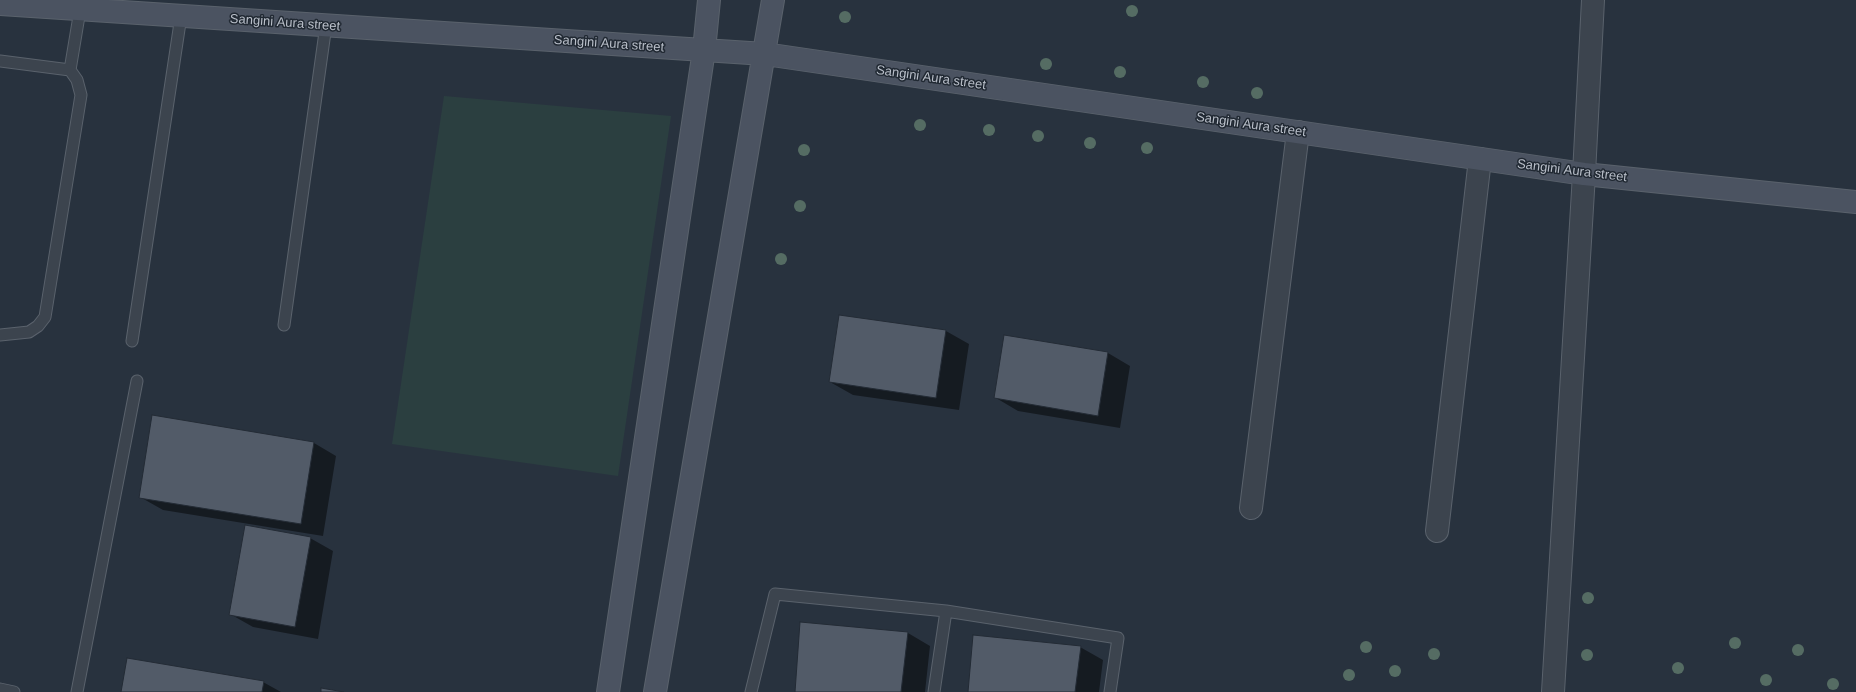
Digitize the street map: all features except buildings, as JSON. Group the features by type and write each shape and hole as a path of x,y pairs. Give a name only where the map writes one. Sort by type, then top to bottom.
{"street":[{"path":"608,692 704,50 710,0"},
{"path":"655,692 773,0"},
{"path":"1553,692 1584,174 1592,0"},
{"name":"Sangini Aura street","path":"0,4 765,54 1584,174 1856,202"},
{"path":"1251,508 1298,132"},
{"path":"1437,531 1480,159"}],"lane":[{"path":"0,335 29,332 38,326 45,317 82,95 77,80 70,70 80,10"},
{"path":"132,341 181,16"},
{"path":"284,325 326,25"},
{"path":"0,61 70,70"},
{"path":"76,692 137,381"},
{"path":"751,692 775,594 946,611 1118,638 1110,692"},
{"path":"934,692 946,611"},
{"path":"0,689 14,692"}],"green space":[{"path":"444,96 671,116 618,476 392,444"}]}
